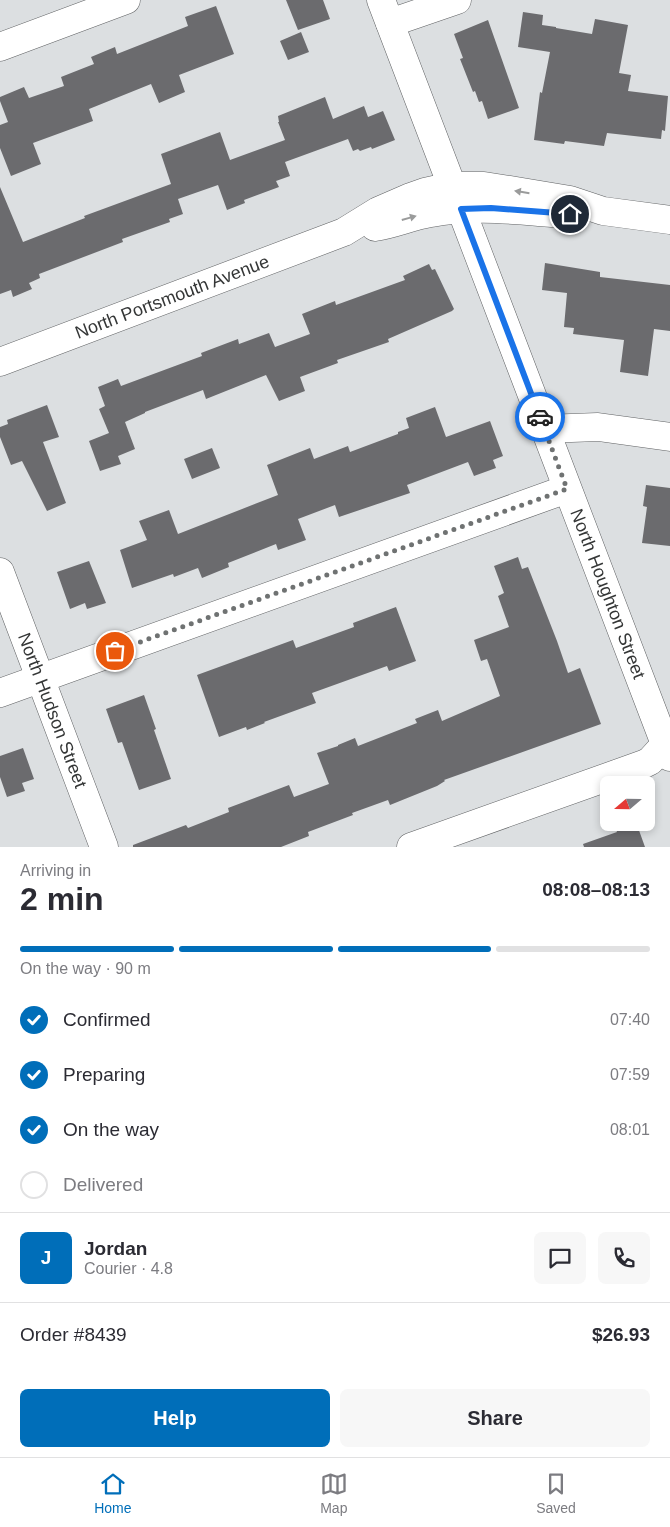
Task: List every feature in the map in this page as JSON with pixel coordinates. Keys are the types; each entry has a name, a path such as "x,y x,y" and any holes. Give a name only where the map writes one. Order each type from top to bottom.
{"street":[{"path":"0,48 126,0"},
{"path":"386,12 457,0"},
{"name":"North Houghton Street","path":"386,12 567,489 669,747"},
{"name":"North Portsmouth Avenue","path":"0,362 344,232 378,211 425,192 456,198 484,186 570,200 604,211 670,220"},
{"path":"544,429 598,427 670,437"},
{"path":"0,693 567,489"},
{"name":"North Hudson Street","path":"0,572 104,847"},
{"path":"411,847 644,764 669,747"}],"building":[{"path":"286,0 323,0 330,19 298,30"},
{"path":"216,6 234,54 179,75 185,92 159,103 151,84 89,109 93,121 33,143 41,164 11,176 0,148 0,125 8,122 0,97 24,87 29,98 64,86 61,77 94,64 91,57 115,47 117,54 188,26 185,17"},
{"path":"523,12 543,15 542,25 592,34 595,19 628,25 619,73 631,75 628,91 668,96 665,131 662,130 661,139 607,133 604,146 565,141 564,144 534,140 540,92 542,93 550,52 518,47"},
{"path":"488,20 519,108 488,119 482,101 479,102 475,91 473,92 460,59 463,58 454,34"},
{"path":"301,32 309,52 288,60 280,41"},
{"path":"325,97 333,119 364,106 368,117 383,111 395,140 372,149 371,147 360,151 358,149 353,151 348,139 285,162 290,176 276,181 279,187 244,200 245,203 227,210 218,185 178,199 183,214 169,219 170,222 122,239 123,242 39,274 40,278 29,283 32,289 13,297 11,290 0,294 0,187 23,242 85,218 84,216 171,184 161,154 220,132 230,160 285,140 278,122 278,116"},
{"path":"545,263 600,272 600,277 670,285 670,331 654,329 648,376 620,372 624,340 573,334 574,328 564,327 567,293 542,290"},
{"path":"429,264 432,270 435,269 454,309 452,311 388,339 389,342 337,360 338,363 300,377 305,391 279,401 266,375 206,399 203,390 145,412 125,422 135,449 118,456 121,464 100,471 89,441 109,433 99,409 105,406 98,387 118,379 121,386 202,356 201,353 238,339 239,344 269,333 275,347 310,334 302,314 335,301 336,305 405,280 403,276"},
{"path":"47,405 59,437 43,442 66,503 47,511 22,461 11,465 0,437 0,427 8,424 7,420"},
{"path":"435,407 446,437 490,421 503,456 493,460 496,468 474,476 468,462 407,485 410,493 339,517 335,505 298,519 306,540 278,550 276,544 228,563 229,567 202,578 198,568 174,577 173,574 132,588 120,550 147,540 139,521 169,510 178,534 278,495 267,465 310,448 314,459 348,446 350,452 398,434 398,432 409,428 406,418"},
{"path":"212,448 220,468 192,479 184,459"},
{"path":"646,485 670,488 670,546 642,543 647,507 643,506"},
{"path":"518,557 522,569 528,567 568,673 580,668 601,724 444,780 437,786 390,805 388,800 352,813 353,815 308,832 309,836 281,847 133,847 133,845 186,825 188,828 229,812 228,808 289,785 294,797 329,784 317,753 355,738 358,746 417,723 415,719 438,710 442,721 500,696 487,659 481,661 474,640 509,627 498,596 504,593 494,566"},
{"path":"89,561 106,603 87,609 85,603 70,609 57,572"},
{"path":"396,607 416,661 389,671 387,666 312,693 316,703 247,730 246,727 219,737 197,675 293,640 296,648 354,627 353,623"},
{"path":"144,695 171,779 139,790 122,742 118,743 106,709"},
{"path":"23,748 34,779 22,783 25,791 7,797 0,777 0,756"},
{"path":"639,831 645,847 584,847 583,844 617,832"}],"way so far":[{"path":"115,651 567,489 540,417"}],"route":[{"path":"540,417 461,209 491,208 570,214"}]}
